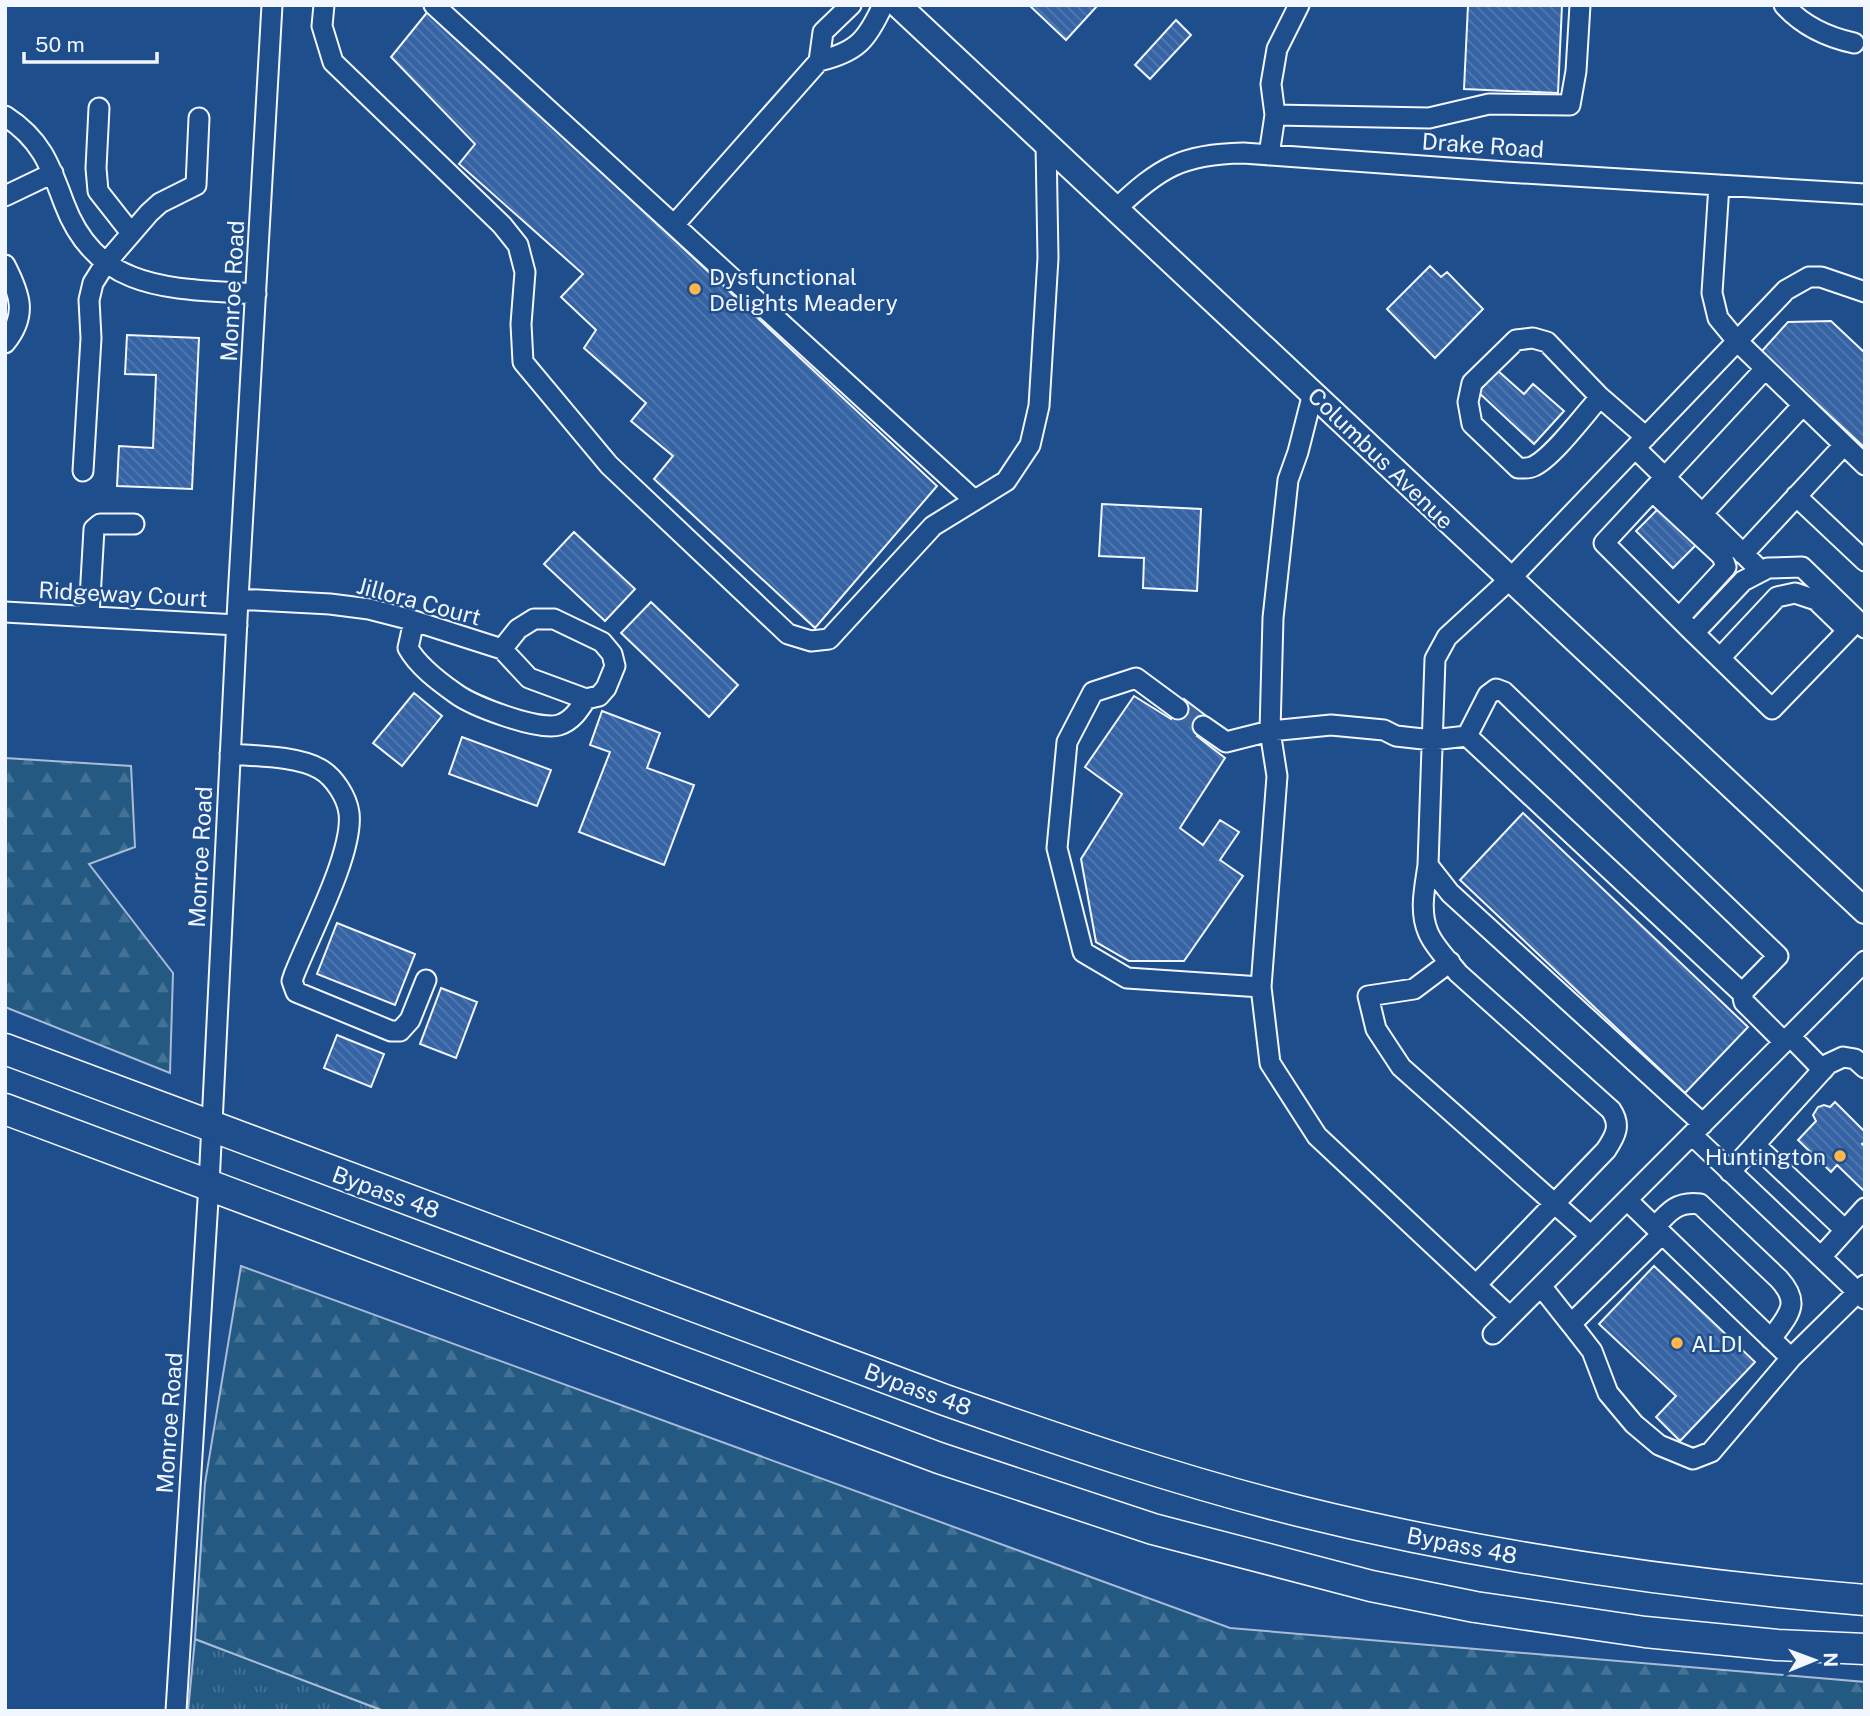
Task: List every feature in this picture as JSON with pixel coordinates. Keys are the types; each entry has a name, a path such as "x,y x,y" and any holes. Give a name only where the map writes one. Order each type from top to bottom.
{"highway":[{"name":"Bypass 48","path":"5,1049 933,1396 1071,1444 1185,1479 1300,1511 1534,1559 1718,1584 1865,1600"},
{"path":"5,1109 939,1458 1166,1532 1371,1586 1475,1607 1645,1632 1777,1645 1865,1649"}],"main road":[{"name":"Columbus Avenue","path":"898,5 1865,911"}],"street":[{"name":"Monroe Road","path":"176,1711 209,1184 238,599 272,5"},
{"path":"324,5 322,26 333,62 502,225 518,245 525,272 521,324 523,362 609,466 788,634 811,641 829,639 933,526 1006,481 1030,445 1039,406 1048,258 1046,144"},
{"path":"434,5 974,500"},
{"path":"674,225 819,61 823,32 851,5"},
{"path":"819,61 843,55 871,32 883,5"},
{"path":"1269,155 1275,115 1271,84 1277,48 1299,5"},
{"path":"1275,115 1429,117 1489,104 1570,105 1576,71 1580,5"},
{"path":"1784,5 1792,15 1814,30 1854,43"},
{"path":"99,108 96,178 98,191 131,233"},
{"path":"5,116 34,140 53,173 75,226 90,249 105,264 161,286 256,294"},
{"path":"83,471 91,338 90,292 105,264 160,203 196,185 199,118"},
{"name":"Drake Road","path":"1116,209 1143,184 1179,162 1216,153 1865,194"},
{"path":"5,196 53,173"},
{"path":"1719,185 1712,293 1718,318 1737,341 1865,465"},
{"path":"5,265 19,292 19,315 5,343"},
{"path":"1476,1285 1606,1150 1616,1135 1617,1120 1611,1110 1458,973 1428,933 1422,907 1427,865 1435,659 1447,638 1509,580 1786,290 1809,278 1821,277 1865,292"},
{"path":"1600,397 1546,458 1535,466 1526,468 1518,468 1472,424 1468,402 1472,383 1516,340 1532,338 1547,342 1600,397 1640,443 1658,484 1722,556 1726,567 1679,618"},
{"path":"1765,369 1604,543 1772,709 1856,626"},
{"path":"1313,393 1288,480 1273,618 1270,731 1277,776 1261,987 1270,1063 1317,1136 1510,1317"},
{"path":"1702,514 1803,405"},
{"path":"1743,554 1844,444"},
{"path":"1658,484 1702,514 1761,571"},
{"path":"1796,496 1865,561"},
{"path":"89,616 94,529 100,524 134,524"},
{"path":"1694,633 1743,581 1769,568 1802,567 1856,626"},
{"path":"1720,658 1777,597 1796,593 1816,600 1856,626"},
{"name":"Jillora Court","path":"238,599 369,609 502,649"},
{"name":"Ridgeway Court","path":"5,612 237,625"},
{"path":"534,619 554,619 602,642 611,654 615,666 606,688 599,696 586,699 529,678 502,649 518,629 534,619"},
{"path":"414,621 408,648 414,658 457,695 479,705 518,720 558,725 577,714 586,699"},
{"path":"1178,709 1136,678 1093,692 1067,742 1057,848 1083,952 1127,978 1261,987"},
{"path":"1467,736 1488,695 1496,689 1504,692 1778,956 1742,993"},
{"path":"1203,726 1226,742 1270,731 1331,725 1384,730 1396,736 1432,740 1467,736 1742,993 1744,1002 1823,1070"},
{"path":"230,754 278,758 320,769 331,778 349,811 349,828 337,875 292,981 296,992 383,1028 400,1031 410,1020 426,980"},
{"path":"1427,865 1450,893 1698,1129 1730,1172 1862,1292 1791,1358 1711,1452 1693,1459 1659,1446 1634,1424 1608,1393 1592,1351 1541,1286"},
{"path":"1493,1334 1865,961"},
{"path":"1450,962 1414,989 1368,996 1376,1029 1401,1067 1591,1236"},
{"path":"1730,1172 1828,1064 1843,1057 1855,1059 1865,1068"},
{"path":"1755,1145 1845,1230"},
{"path":"1627,1200 1791,1358"},
{"path":"1571,1324 1658,1231 1670,1210 1689,1203 1700,1204 1787,1288 1791,1297 1791,1310 1771,1339"},
{"path":"1821,1257 1865,1208"}],"green space":[{"path":"5,758 131,766 135,847 89,864 173,973 170,1073 5,1007"},
{"path":"241,1266 1230,1628 1865,1682 1865,1711 384,1711 195,1639 205,1483"},
{"path":"195,1639 384,1711 188,1711"}],"building":[{"path":"1029,5 1098,5 1066,40"},
{"path":"1468,5 1562,5 1558,93 1464,89"},
{"path":"429,10 937,486 815,628 654,479 673,456 631,421 646,403 584,348 596,330 561,297 583,274 459,164 475,144 391,57"},
{"path":"1176,20 1191,35 1150,79 1135,65"},
{"path":"1430,266 1441,277 1447,272 1483,309 1435,358 1387,309"},
{"path":"1831,321 1865,353 1865,448 1761,352 1788,322"},
{"path":"127,335 199,338 192,489 117,486 119,446 153,448 156,375 125,374"},
{"path":"1497,370 1524,394 1533,384 1564,411 1534,444 1478,392"},
{"path":"1102,504 1201,509 1197,591 1143,588 1144,558 1099,556"},
{"path":"1659,508 1696,545 1673,568 1636,531"},
{"path":"574,532 635,589 605,621 544,564"},
{"path":"651,602 738,685 709,717 621,633"},
{"path":"414,693 442,716 402,766 373,743"},
{"path":"1134,696 1171,719 1184,699 1209,718 1197,736 1225,758 1180,828 1203,845 1220,820 1239,832 1220,860 1243,876 1184,961 1129,961 1096,942 1081,859 1122,794 1085,767"},
{"path":"602,711 660,733 647,768 694,785 664,865 579,832 610,752 590,745"},
{"path":"462,737 551,770 537,806 449,774"},
{"path":"1523,813 1748,1027 1685,1093 1460,880"},
{"path":"337,923 415,954 395,1005 317,974"},
{"path":"441,988 477,1002 456,1058 420,1044"},
{"path":"337,1035 384,1054 371,1087 324,1068"},
{"name":"Huntington","path":"1835,1102 1865,1132 1865,1142 1862,1144 1865,1147 1865,1192 1837,1165 1831,1172 1798,1140 1816,1121 1813,1115 1818,1107 1830,1107"},
{"name":"ALDI","path":"1654,1266 1755,1362 1680,1441 1656,1417 1676,1396 1599,1324"}],"tunnel":[{"path":"1178,709 1203,726"}],"place":[{"name":"Dysfunctional Delights Meadery","path":"695,289"},
{"name":"Huntington","path":"1840,1156"},
{"name":"ALDI","path":"1677,1343"}]}
